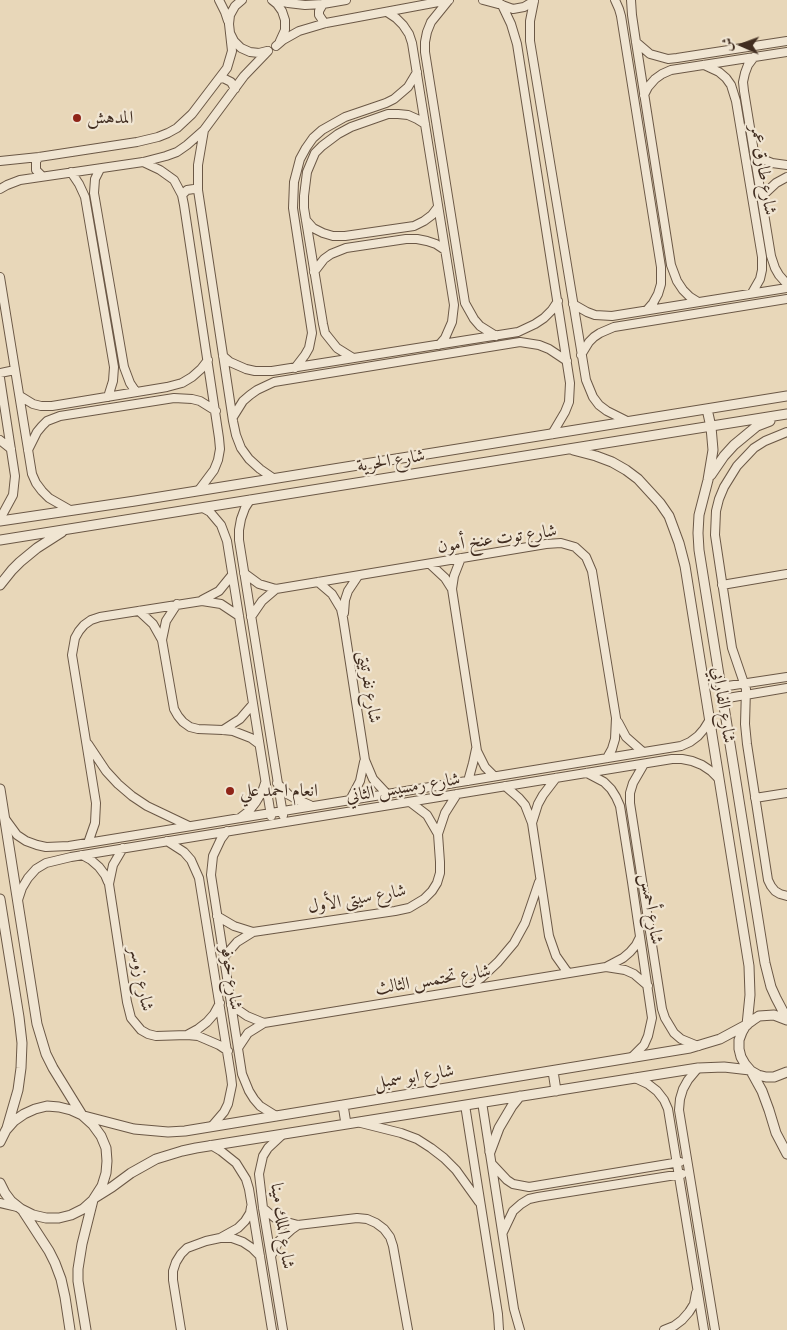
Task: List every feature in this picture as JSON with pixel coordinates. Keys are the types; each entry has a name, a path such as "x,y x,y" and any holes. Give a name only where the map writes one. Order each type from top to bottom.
{"street":[{"path":"219,0 229,24"},
{"path":"0,161 39,158 137,142 168,133 185,122 227,68 232,51 229,24 230,14 242,0"},
{"path":"273,0 297,5 323,4 346,0"},
{"path":"273,0 282,11 285,20 285,30 276,46"},
{"path":"0,189 20,180 155,160 177,152 204,130 234,89 268,51 299,31 326,23 450,0"},
{"path":"450,0 431,22 427,32 425,52 465,304 480,326 496,336"},
{"path":"483,0 499,3 513,9 529,4 534,0"},
{"path":"534,0 530,21 532,48 586,380 593,397 599,404 607,411 627,421"},
{"path":"615,0 619,9 661,267 661,284 658,294 647,310"},
{"path":"631,0 671,265 677,281 683,290 698,302"},
{"path":"499,3 512,24 518,51 570,383 569,402 552,434"},
{"path":"323,4 319,15 326,23"},
{"path":"620,16 625,10 629,11 632,15"},
{"path":"387,12 403,25 412,43 454,305 452,322 445,338 439,345"},
{"path":"230,33 234,41 241,48 250,52 268,51"},
{"path":"636,42 650,54 668,59 787,41"},
{"path":"518,51 524,45 532,48"},
{"path":"414,54 419,50 425,52"},
{"path":"644,95 654,79 670,70 787,52"},
{"name":"شارع طارق عمر","path":"754,57 748,64 745,73 744,91 771,256 779,276 787,284"},
{"path":"677,58 675,63 679,68"},
{"name":"شارع طارق عمر","path":"704,65 719,72 726,78 734,93 762,257 760,279 752,293"},
{"path":"295,368 309,348 312,325 293,208 294,189 300,159 313,138 322,130 345,117 386,103 401,93 413,80 417,72"},
{"path":"219,79 223,78 231,82 234,89"},
{"path":"734,93 739,89 744,91"},
{"path":"386,103 388,114"},
{"path":"353,358 337,348 322,324 306,220 304,196 307,172 315,154 322,146 351,127 388,114 408,115 425,124"},
{"path":"204,130 198,165 198,190 236,435 241,448 249,459 274,478"},
{"path":"754,153 772,163 787,165"},
{"path":"39,158 36,161 36,170 42,176"},
{"path":"536,161 550,158"},
{"path":"143,162 168,174 174,180 182,195 218,424 220,449 214,470 199,490"},
{"path":"645,169 656,167"},
{"path":"100,169 95,179 94,192 124,367 130,383 136,392"},
{"path":"297,170 307,172"},
{"path":"71,172 85,197 114,367 113,381 108,397"},
{"path":"761,197 776,183 787,177"},
{"path":"436,190 446,188"},
{"path":"182,195 191,189 198,190"},
{"path":"306,220 313,228 323,233 333,236 344,236 414,226 424,221 438,207"},
{"path":"404,228 407,231 406,239"},
{"path":"344,236 343,244 346,248"},
{"path":"314,272 324,259 346,248 417,239 436,244 445,250"},
{"path":"762,257 767,260 771,256"},
{"path":"661,267 666,271 670,270 671,265"},
{"path":"0,277 31,468 36,483 42,492 70,510"},
{"path":"573,304 595,315 612,316 787,288"},
{"path":"581,355 594,337 614,327 787,300"},
{"path":"223,356 230,362 246,369 272,371 496,336 526,329 540,321 552,310 558,301"},
{"path":"454,305 460,307 465,304"},
{"path":"612,316 610,322 614,327"},
{"path":"312,325 319,326 322,324"},
{"path":"518,332 522,337 520,342"},
{"path":"218,424 226,427 243,401 258,390 274,382 520,342 544,347 567,361"},
{"path":"394,352 396,362"},
{"path":"20,396 33,404 52,406 172,386 192,377 208,360"},
{"path":"0,373 15,370"},
{"path":"272,371 270,377 274,382"},
{"path":"0,378 1,395 15,469 13,495 0,520"},
{"path":"570,383 573,387 579,388 584,385 586,380"},
{"path":"172,386 175,392 174,398"},
{"name":"شارع الحرية","path":"0,520 135,501 787,396"},
{"path":"28,450 37,432 54,418 174,398 192,399 216,411"},
{"path":"52,406 50,411 54,418"},
{"name":"شارع الفارابي","path":"707,409 713,450 699,515 698,550 768,975 776,998 787,1019"},
{"name":"شارع الحرية","path":"0,540 784,415"},
{"name":"شارع الفارابي","path":"708,480 724,456 745,435 756,426 784,415"},
{"path":"787,432 765,442 750,452 737,466 724,487 716,511 715,529 715,541 732,648 746,695 745,724 768,880 775,891 787,896"},
{"path":"0,440 11,449"},
{"path":"517,440 520,457"},
{"name":"شارع الفارابي","path":"568,449 596,456 626,470 650,490 669,516 675,530 683,556 749,966 750,996 747,1025 739,1040 739,1049 744,1064 751,1071 762,1090 776,1133 787,1154"},
{"path":"15,469 23,475 27,474 31,468"},
{"path":"294,475 297,493"},
{"path":"250,500 245,508 239,530 241,555 284,822"},
{"path":"135,501 138,518"},
{"path":"203,508 210,512 224,533 272,824"},
{"path":"0,586 20,562 37,548 65,530"},
{"name":"شارع توت عنخ أمون","path":"276,589 553,543 568,544 586,557 592,571 616,718 615,739 607,758"},
{"path":"229,556 235,553 241,555"},
{"path":"461,558 454,576 452,589 476,744 482,762 494,776"},
{"path":"430,564 441,572 452,589"},
{"path":"244,573 259,584 276,589"},
{"path":"686,576 702,573"},
{"path":"722,585 787,574"},
{"path":"88,843 95,823 96,813 72,654 75,638 84,625 100,617 202,600 219,591 232,575"},
{"name":"شارع نفرتيتى","path":"343,618 348,591 358,576"},
{"name":"شارع نفرتيتى","path":"318,582 337,601 343,618 365,760 373,779 387,794"},
{"path":"251,617 262,601 276,589"},
{"path":"202,600 221,604 239,616"},
{"path":"177,604 166,621 162,640 174,709 178,716 183,722 198,729 223,730 242,734 259,744"},
{"path":"138,611 153,624 162,640"},
{"path":"248,673 260,671"},
{"path":"720,687 787,677"},
{"path":"722,699 787,688"},
{"path":"223,730 240,719 253,704"},
{"name":"شارع توت عنخ أمون","path":"616,718 626,737 643,752"},
{"name":"شارع رمسيس الثاني","path":"5,818 17,836 26,841 46,847 69,846 681,746 698,736 709,721"},
{"path":"86,741 106,771 132,796 147,806 189,826"},
{"path":"468,781 476,744"},
{"path":"670,748 673,753 672,759"},
{"name":"شارع رمسيس الثاني","path":"18,900 25,883 36,869 46,863 82,855 672,759 692,761 702,765 718,778"},
{"name":"شارع نفرتيتى","path":"350,800 360,781 365,760"},
{"name":"شارع أحمس","path":"644,764 633,783 630,803 665,1018 674,1033 681,1039 698,1046"},
{"name":"شارع أحمس","path":"586,773 604,782 611,789 620,806 632,880 648,986 651,1027 644,1045 631,1058"},
{"path":"532,823 538,804 556,778"},
{"path":"240,818 256,802 262,792 265,781"},
{"path":"277,782 296,799 312,806"},
{"path":"505,786 525,805 532,823 548,930 556,956 568,973"},
{"path":"0,788 34,1008 41,1039 53,1068 83,1116 101,1136 108,1160 102,1186 94,1198 82,1244 78,1269 78,1281 86,1330"},
{"path":"755,798 787,792"},
{"name":"شارع سيتى الأول","path":"438,834 445,813 457,794"},
{"name":"شارع سيتى الأول","path":"224,957 236,942 253,932 409,908 424,899 432,892 440,873 438,834 426,815 410,802"},
{"name":"شارع خوفو","path":"227,832 221,839 213,856 211,875 242,1074 254,1099 260,1106 276,1116"},
{"path":"728,835 744,832"},
{"name":"شارع خوفو","path":"167,841 176,846 191,860 198,873 232,1076 231,1095 228,1104 212,1126"},
{"path":"69,846 67,853 71,857"},
{"name":"شارع زوسر","path":"123,848 113,865 109,884 131,1018 141,1030 148,1034 156,1036 187,1034 207,1022 220,1004"},
{"name":"شارع زوسر","path":"82,855 98,867 105,875 109,884"},
{"path":"463,990 481,978 514,943 534,901 540,878"},
{"path":"632,880 642,878"},
{"path":"201,888 205,885 212,886"},
{"path":"0,899 22,1043 18,1090 0,1142"},
{"name":"شارع سيتى الأول","path":"217,916 234,926 253,932"},
{"name":"شارع تحتمس الثالث","path":"606,967 630,952 640,937"},
{"name":"شارع تحتمس الثالث","path":"238,1048 248,1033 264,1023 606,967 625,970 634,974 648,986"},
{"path":"231,1005 247,1016 264,1023"},
{"name":"شارع ابو سمبل","path":"3,1133 14,1121 24,1114 41,1108 59,1107 83,1116 134,1130 185,1131 698,1046 720,1039 753,1020 766,1015 781,1016 787,1019"},
{"name":"شارع زوسر","path":"187,1034 209,1040 228,1051"},
{"name":"شارع ابو سمبل","path":"20,1208 33,1215 46,1218 72,1215 131,1173 156,1159 182,1150 698,1068 724,1067 751,1071 766,1077 774,1077 787,1072"},
{"path":"698,1068 683,1089 680,1099 680,1115 716,1330"},
{"path":"553,1071 556,1091"},
{"path":"232,1076 238,1079 242,1074"},
{"path":"635,1078 657,1091 664,1100 669,1116 704,1330"},
{"path":"490,1152 502,1122 520,1096"},
{"path":"482,1102 514,1309 520,1330"},
{"path":"465,1105 482,1206 499,1330"},
{"path":"343,1106 346,1124"},
{"path":"356,1122 401,1133 431,1148 456,1170 482,1206"},
{"name":"شارع الملك مينا","path":"283,1134 268,1148 263,1156 259,1174 283,1330"},
{"name":"شارع الملك مينا","path":"211,1145 229,1156 242,1171 246,1179 252,1203 272,1330"},
{"path":"492,1164 513,1184 529,1187 687,1160"},
{"path":"246,1179 252,1173 259,1174"},
{"path":"503,1232 514,1211 520,1204 529,1199 689,1173"},
{"path":"0,1183 5,1193 20,1208 55,1263 65,1297 70,1330"},
{"path":"0,1203 20,1208"},
{"path":"220,1238 238,1228 245,1221 250,1213 252,1203"},
{"path":"263,1208 276,1218 298,1225 357,1218 367,1219 384,1229 390,1237 393,1246 408,1330"},
{"path":"271,1256 279,1241 298,1225"},
{"path":"181,1330 173,1270 181,1254 187,1248 201,1242 220,1238 232,1238 252,1248 260,1256"},
{"path":"664,1330 674,1326 689,1312 694,1304 698,1289"}],"place":[{"name":"المدهش","path":"77,118"},
{"name":"انعام احمد علي","path":"230,791"}]}
